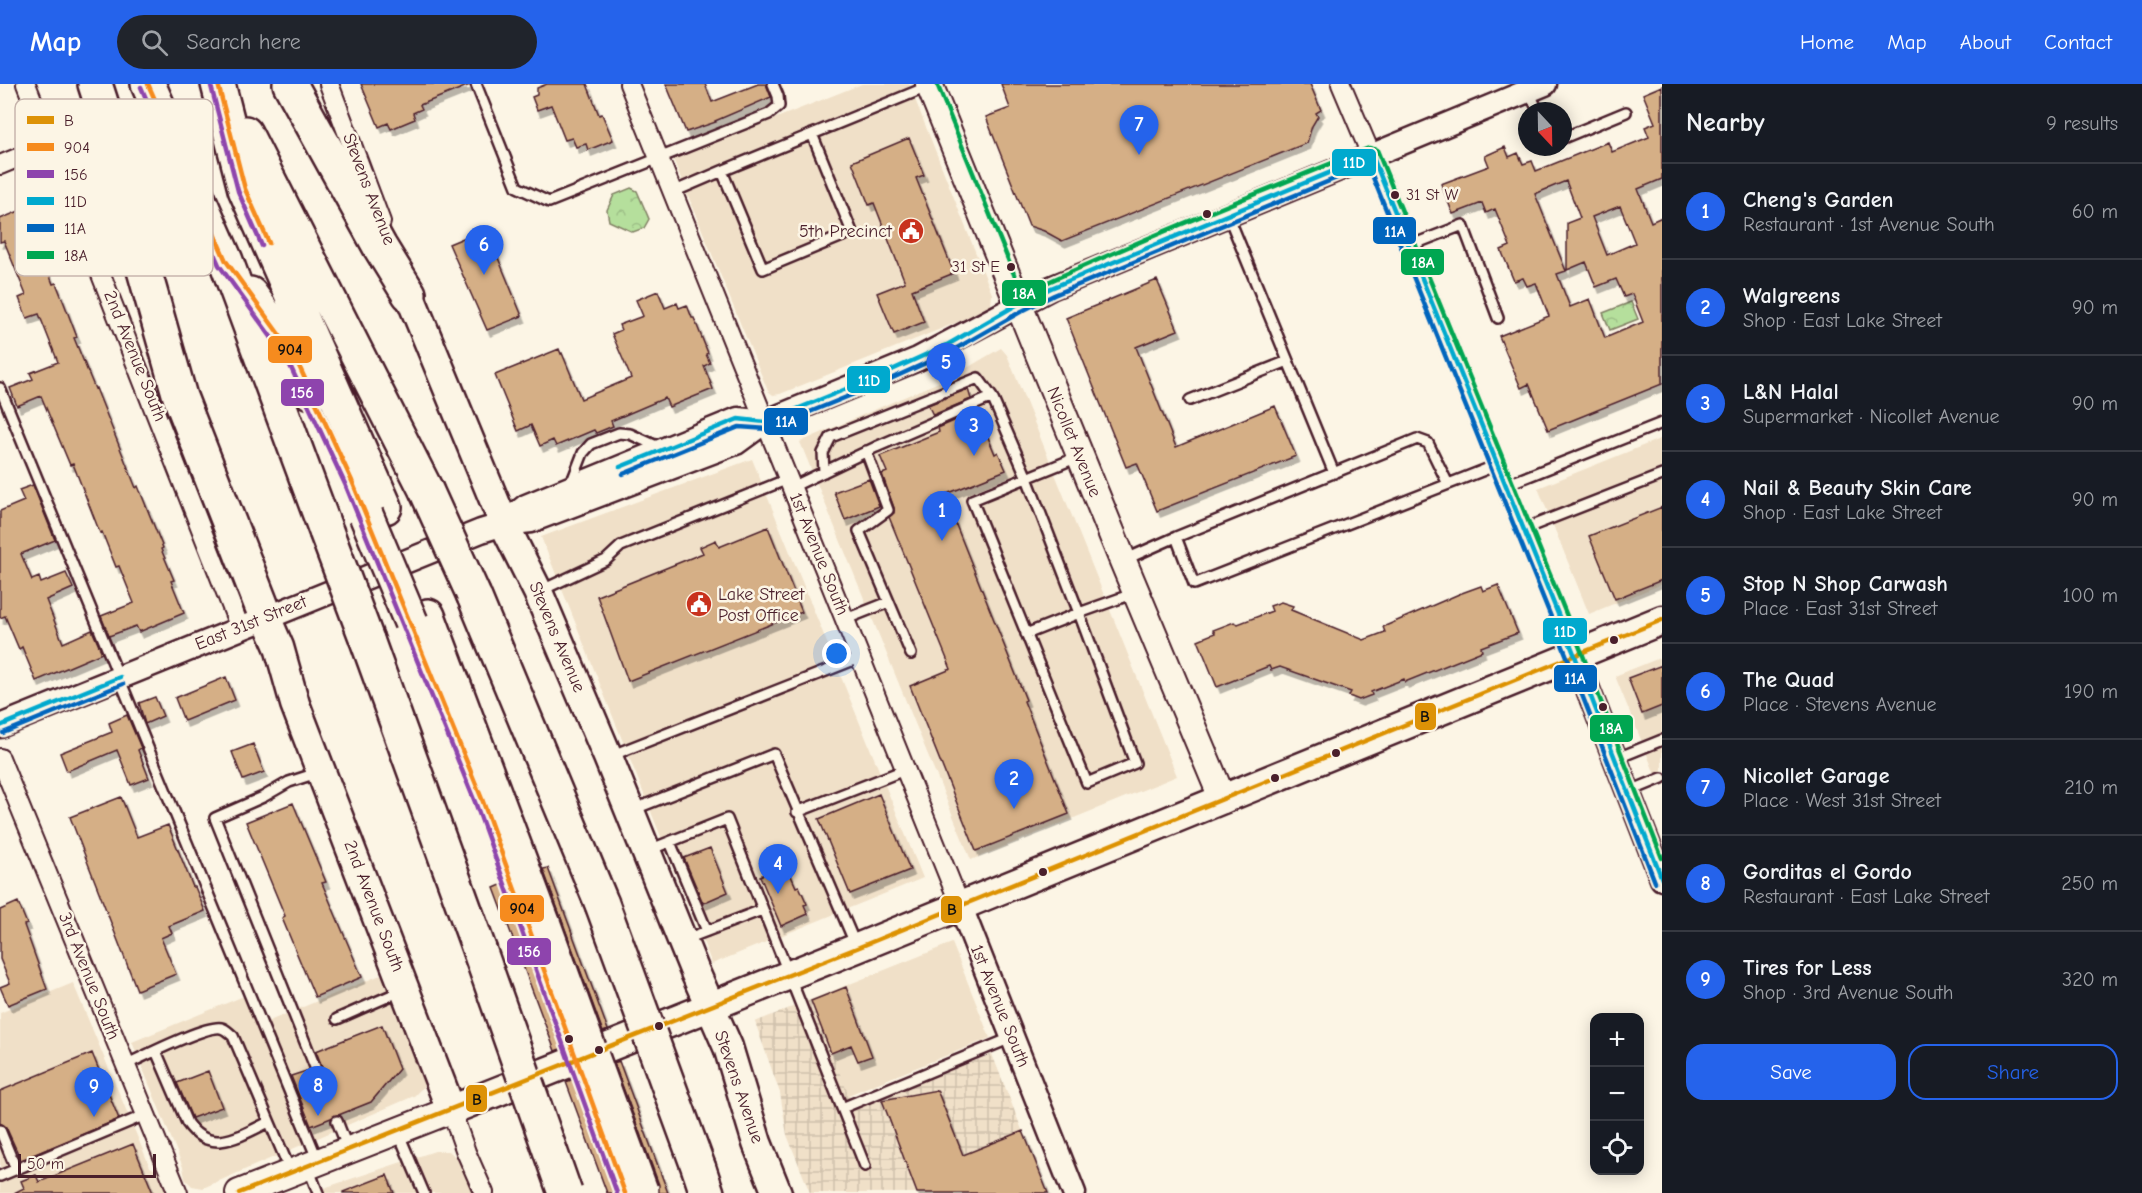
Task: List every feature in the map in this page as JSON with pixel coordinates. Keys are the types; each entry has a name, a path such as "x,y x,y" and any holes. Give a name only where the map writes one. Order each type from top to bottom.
{"highway":[{"path":"95,84 100,99"},
{"path":"148,84 155,99"},
{"path":"219,84 426,490 474,596 602,904 703,1181"},
{"path":"219,84 245,189 419,619 636,1192"},
{"path":"290,84 380,247 409,294"},
{"path":"213,232 367,640 565,1193"},
{"path":"226,261 294,355 376,511"},
{"path":"146,276 180,397 253,622"}],"main road":[{"name":"Nicollet Avenue","path":"929,85 1223,800"},
{"name":"Stevens Avenue","path":"409,294 504,524 538,592 629,812 658,846 694,936 710,1006 728,1047 757,1143 777,1193"},
{"path":"239,1193 857,948 1662,620"},
{"name":"2nd Avenue South","path":"253,622 279,647 296,704 452,1110"}],"street":[{"name":"2nd Avenue South","path":"26,84 32,99"},
{"name":"Stevens Avenue","path":"329,84 409,294"},
{"name":"1st Avenue South","path":"629,84 846,619 859,658 907,769 1074,1193"},
{"path":"1341,84 1524,529 1662,879"},
{"name":"East 31st Street","path":"0,726 481,531 504,524 531,521 736,443 765,422 918,359 1018,304 1062,283 1537,87"},
{"path":"0,165 15,159"},
{"name":"2nd Avenue South","path":"107,276 253,622"},
{"name":"East 31st Street","path":"504,524 526,506 738,419 765,422"},
{"name":"3rd Avenue South","path":"0,758 178,1193"},
{"name":"2nd Avenue South","path":"452,1110 466,1152 484,1193"}],"lane":[{"path":"476,84 517,187 549,202 769,114 778,106 778,96 773,84"},
{"path":"673,192 929,85"},
{"path":"1537,87 1538,102"},
{"path":"1572,134 1626,112"},
{"path":"722,171 763,269 852,232 812,134"},
{"path":"1227,214 1334,473"},
{"path":"1409,246 1463,225 1498,318"},
{"path":"1190,400 1288,361"},
{"path":"824,472 823,453 831,437 978,378 992,397 1027,478 1135,763 1087,783 972,500 1027,478 1080,456"},
{"path":"0,388 120,677 305,1166 318,1193"},
{"path":"538,592 606,560 621,546 824,472 866,451 992,397"},
{"path":"1506,485 1662,423"},
{"path":"570,488 583,453 591,444 619,433 630,434 663,449"},
{"path":"1123,561 1176,537 1417,439 1428,443 1448,484"},
{"path":"866,451 888,510 859,531 911,654"},
{"path":"1176,537 1194,584 1497,465"},
{"path":"1524,529 1662,475"},
{"path":"1026,634 1137,592"},
{"path":"846,619 889,602"},
{"path":"608,757 859,658"},
{"path":"1615,759 1662,740"},
{"path":"629,812 774,754 797,812 846,917 857,948"},
{"path":"797,812 907,769"},
{"path":"315,1067 215,818 263,797 289,782 322,771"},
{"path":"1628,792 1662,778"},
{"path":"658,846 727,819 864,1166"},
{"path":"694,936 762,910"},
{"path":"337,1019 406,989"},
{"path":"125,1065 202,1032 217,1028 227,1030 233,1036 269,1122 305,1166"},
{"path":"842,1108 1013,1037"},
{"path":"156,1051 187,1124 202,1139 216,1143 269,1122"},
{"path":"0,1176 145,1115"},
{"path":"337,1121 348,1149"},
{"path":"0,1130 16,1169"},
{"path":"398,1130 424,1193"}],"shaded area":[{"path":"862,84 909,84 992,294 991,305 985,311 773,395 768,391 673,159"},
{"path":"1001,348 1007,355 1177,776 971,860 800,442 955,375"},
{"path":"1662,438 1662,584 1589,614 1538,488"},
{"path":"752,459 923,878 712,964 541,537"},
{"path":"1662,657 1662,771 1655,774 1615,676"},
{"path":"952,943 990,1038 848,1095 810,1000"},
{"path":"383,974 426,1076 423,1087 414,1096 203,1188 192,1186 185,1179 183,1167 132,1042 244,996 257,1026"},
{"path":"73,983 150,1167 159,1172 168,1193 0,1193 0,1013"},
{"path":"810,1000 854,1108 992,1054 1047,1193 810,1193 787,1135 780,1093 755,1022"},
{"path":"435,1151 449,1151 464,1165 475,1193 309,1193"}],"green space":[{"path":"631,188 637,191 649,219 644,228 633,232 609,221 607,210 614,195"},
{"path":"1631,302 1638,319 1610,330 1603,313"}],"building":[{"path":"361,84 470,85 420,105 422,109 413,113 415,119 391,129 388,123 379,127"},
{"path":"547,84 587,84 599,115 602,114 613,140 588,150 586,144 576,147 572,138 565,140 551,105 537,110 532,97 537,95 537,88"},
{"path":"666,84 705,84 712,102 758,84 766,84 771,97 716,122 686,132"},
{"path":"1001,84 1310,84 1321,110 1316,113 1318,116 1307,143 1062,241 1029,226 991,130 986,117 1010,108"},
{"path":"1662,86 1662,179 1638,189 1651,222 1662,217 1662,384 1548,430 1529,384 1521,388 1499,336 1549,316 1536,283 1527,286 1523,278 1514,281 1501,250 1510,246 1495,209 1486,213 1482,203 1453,214 1441,184 1489,166 1485,156 1505,147 1509,157 1518,153 1523,164 1532,161 1536,171 1608,142 1612,152 1649,137 1645,127 1655,123 1643,94","holes":["1566,181 1580,218 1567,223 1567,270 1586,262 1596,287 1616,279 1624,297 1632,294 1643,322 1605,338 1590,299 1570,307 1557,274 1566,271 1535,194","1620,206 1635,243 1607,255 1592,217"]},
{"name":"5th Precinct","path":"909,138 924,175 916,178 954,273 912,290 924,322 894,334 877,293 905,282 874,203 869,205 852,162"},
{"path":"15,213 15,268 4,241 0,242 0,219"},
{"path":"480,231 483,239 489,236 522,316 487,330 449,244"},
{"path":"18,276 50,276 53,284 56,283 77,337 74,338 136,488 138,486 174,580 171,581 184,613 139,632 136,626 109,636 101,616 134,603 119,566 116,567 102,532 100,533 73,464 70,465 41,396 17,406 10,388 33,379 30,373 58,362 39,314 27,318 19,298 26,295"},
{"path":"1157,280 1178,330 1136,347 1176,447 1275,406 1296,456 1157,511 1137,463 1126,467 1066,318"},
{"path":"658,291 665,308 677,303 679,308 687,305 708,353 706,354 710,363 704,366 713,389 669,407 665,398 611,421 613,426 596,433 594,430 556,446 553,440 540,446 531,425 518,431 495,375 559,349 581,399 631,378 612,334 621,330 619,325 643,316 636,300"},
{"path":"968,389 971,399 933,415 928,405"},
{"path":"977,411 995,454 998,452 1006,470 944,495 1069,814 976,851 910,686 951,669 889,517 894,513 894,508 882,474 887,472 880,456 939,432 938,428"},
{"path":"869,479 879,506 845,520 834,492"},
{"path":"33,485 55,540 21,554 32,580 39,577 41,583 66,573 73,588 46,600 63,643 92,630 102,653 36,681 22,647 19,649 5,616 0,618 0,511 24,501 19,490"},
{"path":"1662,507 1662,580 1615,599 1589,536"},
{"name":"Lake Street Post Office","path":"768,527 802,612 628,681 597,596 703,553 700,547 716,540 719,547"},
{"path":"1498,585 1518,633 1481,647 1482,651 1405,682 1404,679 1371,692 1372,695 1359,700 1349,696 1351,692 1280,667 1271,670 1269,666 1217,687 1198,640 1215,633 1213,630 1234,622 1238,624 1272,611 1270,606 1281,602 1293,606 1291,610 1364,640 1385,632 1383,627 1459,594 1481,586 1483,591"},
{"path":"1662,665 1662,706 1642,714 1628,678"},
{"path":"226,677 235,700 184,721 175,698"},
{"path":"155,697 163,716 145,724 139,703"},
{"path":"127,715 141,748 138,750 149,778 131,785 117,750 67,771 60,753 112,732 109,723"},
{"path":"253,744 264,772 243,780 232,752"},
{"path":"879,794 910,870 850,894 819,819"},
{"path":"121,797 137,837 168,825 205,911 169,926 172,933 161,938 176,974 137,990 70,817"},
{"path":"293,803 326,882 322,883 362,977 315,997 282,918 285,916 246,822"},
{"path":"710,848 728,892 703,903 684,858"},
{"path":"782,866 783,871 788,869 796,887 799,886 807,904 804,905 808,914 781,926 760,876"},
{"path":"548,868 608,1030 603,1032 543,869"},
{"path":"508,882 568,1046 555,1051 494,888"},
{"path":"18,902 47,989 8,1005 0,987 10,983 0,959 0,910"},
{"path":"846,987 872,1056 858,1061 851,1045 831,1053 811,1001"},
{"path":"382,1025 399,1069 371,1102 311,1126 291,1076 309,1070 313,1074 318,1073 322,1067 316,1051"},
{"path":"92,1053 119,1119 21,1160 6,1127 0,1123 0,1091"},
{"path":"619,1061 668,1193 659,1193 659,1185 614,1063"},
{"path":"208,1071 222,1107 192,1118 177,1083"},
{"path":"579,1077 622,1193 607,1193 566,1082"},
{"path":"937,1090 963,1155 1023,1131 1048,1193 917,1193 882,1100"},
{"path":"133,1144 153,1193 14,1193 24,1188 21,1181 36,1175 39,1182"},
{"path":"387,1175 394,1193 343,1193 343,1192"}],"transit line":[{"name":"904","path":"148,84 155,99"},
{"name":"904","path":"218,84 245,189 269,243"},
{"name":"18A","path":"937,84 1022,294 1282,183 1369,148 1377,150 1582,653 1662,858"},
{"name":"156","path":"211,86 238,191 262,246"},
{"name":"156","path":"141,87 146,99"},
{"name":"11D","path":"620,467 738,419 765,422 883,374 947,345 1018,304 1051,288 1372,155 1575,656 1662,879"},
{"name":"11A","path":"623,474 739,427 768,429 886,381 950,352 1054,295 1368,165 1568,659 1655,882"},
{"name":"904","path":"213,232 226,261 294,355 352,481 482,799 625,1193"},
{"name":"156","path":"213,251 219,265 287,359 345,484 475,802 617,1193"},
{"name":"B","path":"239,1193 857,948 1662,620"},
{"name":"11D","path":"0,726 120,677"},
{"name":"11A","path":"3,733 123,684"}],"place":[{"name":"Nicollet Garage","path":"1139,155"},
{"name":"31 St W","path":"1395,195"},
{"name":"5th Precinct","path":"911,231"},
{"name":"31 St E","path":"1011,267"},
{"name":"The Quad","path":"484,275"},
{"name":"Stop N Shop Carwash","path":"946,393"},
{"name":"L&N Halal","path":"974,456"},
{"name":"Cheng's Garden","path":"942,541"},
{"name":"Lake Street Post Office","path":"699,604"},
{"name":"Walgreens","path":"1014,809"},
{"name":"Nail & Beauty Skin Care","path":"778,894"},
{"name":"Gorditas el Gordo","path":"318,1116"},
{"name":"Tires for Less","path":"94,1117"}]}
